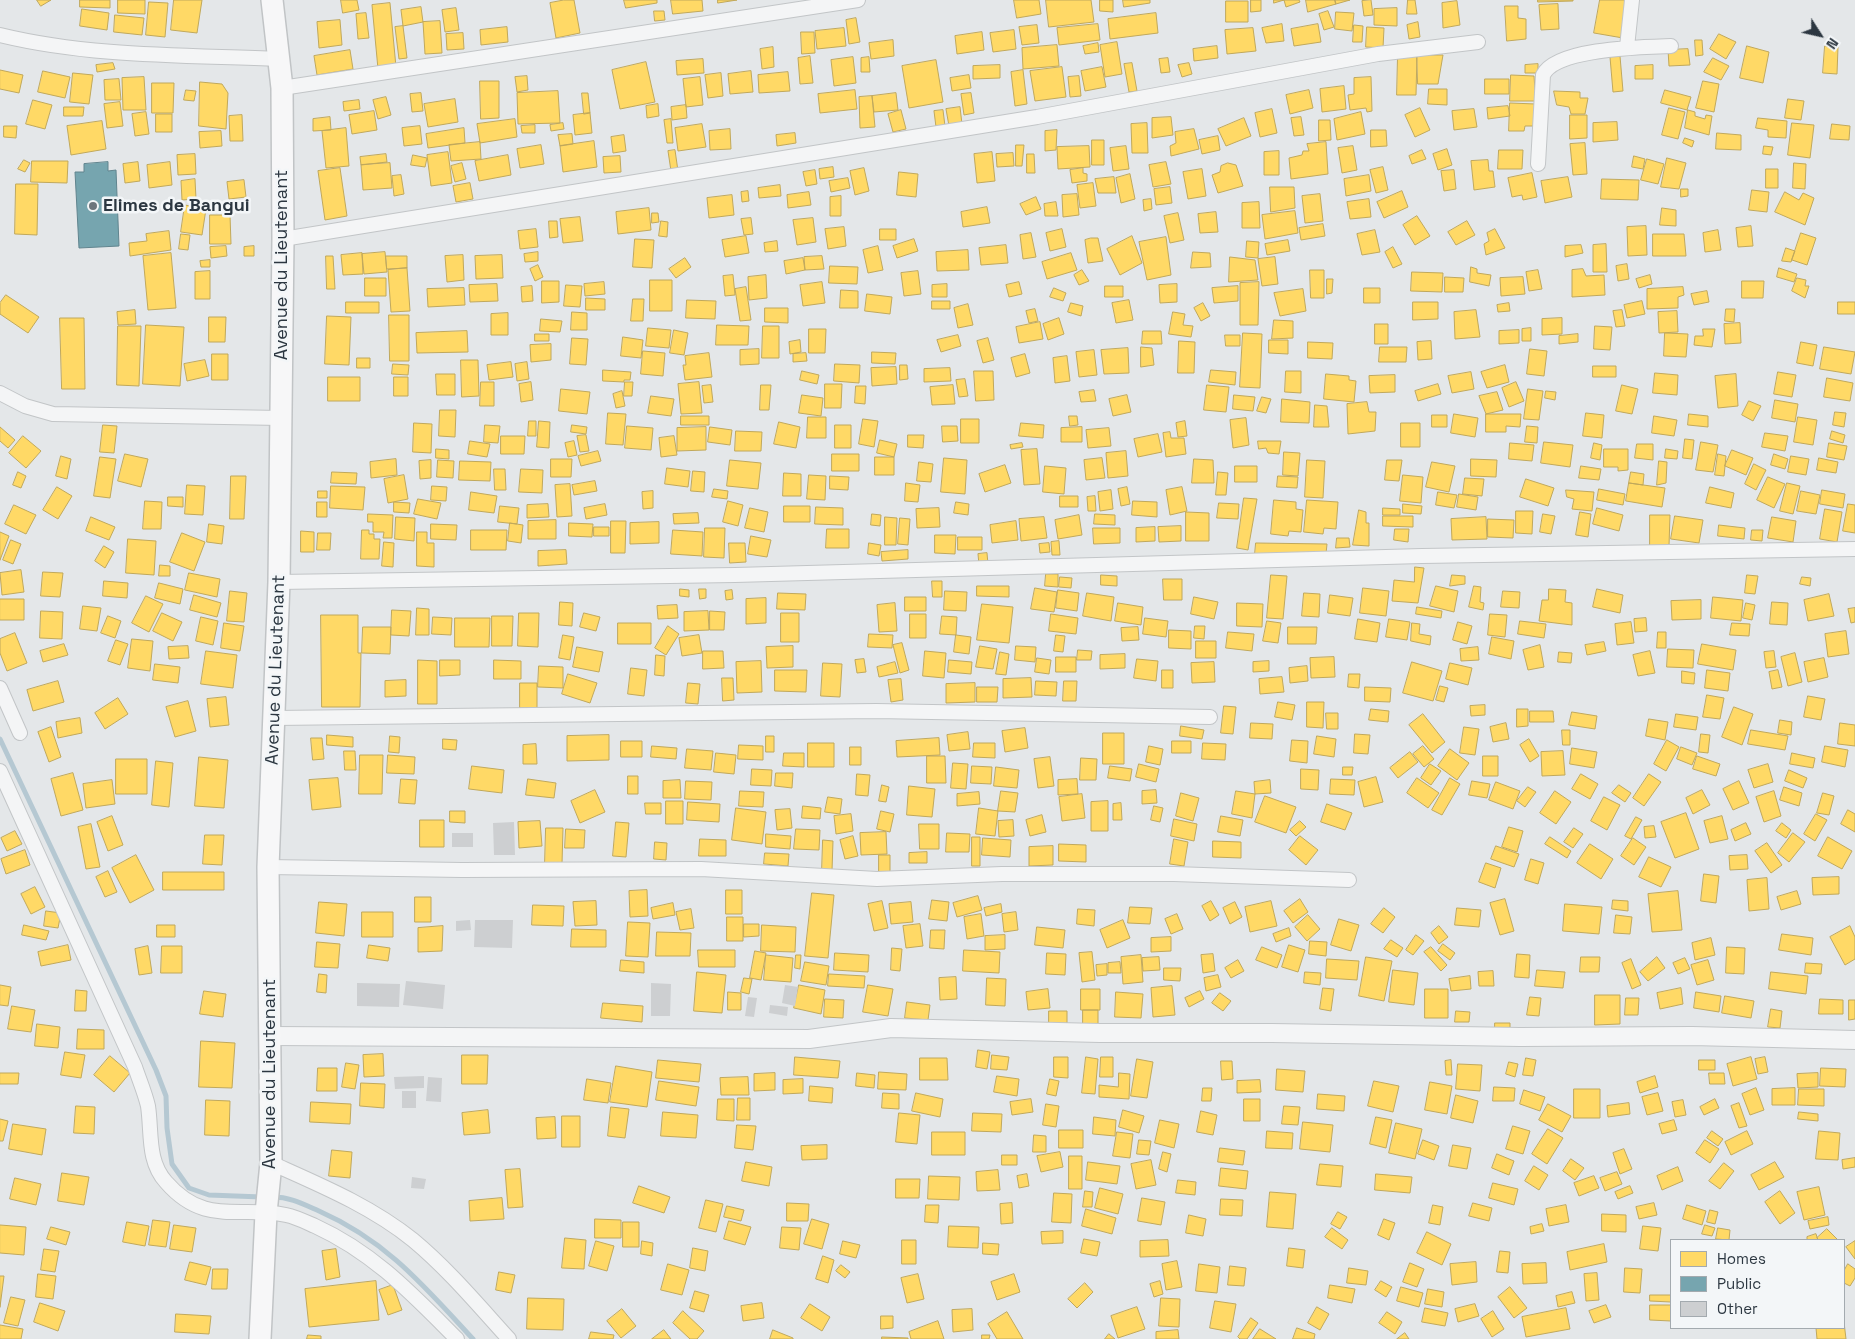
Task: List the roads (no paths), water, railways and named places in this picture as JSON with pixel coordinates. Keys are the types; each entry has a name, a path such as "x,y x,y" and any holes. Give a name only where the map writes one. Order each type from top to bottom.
{"main road":[{"name":"Avenue du Lieutenant","path":"260,1339 270,1169 271,1036 268,867 280,582 283,239 282,88 272,0"}],"street":[{"path":"282,88 858,0"},
{"path":"1628,48 1632,0"},
{"path":"0,35 28,42 125,53 278,59"},
{"path":"283,239 1037,117 1378,54 1478,42"},
{"path":"1538,164 1543,75 1546,69 1562,59 1628,48 1671,46"},
{"path":"0,393 25,406 53,414 281,418"},
{"path":"280,582 735,575 1422,556 1855,549"},
{"path":"0,688 20,732"},
{"path":"275,718 876,711 1210,717"},
{"path":"0,771 135,1066 147,1104 154,1164 166,1182 197,1206 223,1213 287,1215 315,1226 365,1253 402,1284 457,1339"},
{"path":"268,867 462,870 702,868 878,879 1002,874 1174,874 1349,880"},
{"path":"271,1036 809,1039 891,1028 1520,1037 1692,1036 1855,1040"},
{"path":"270,1169 356,1202 412,1240 452,1278 509,1339"}],"waterway":[{"path":"0,739 156,1070 166,1096 167,1128 172,1164 189,1188 209,1195 262,1197"},
{"path":"273,1197 291,1200 307,1206 365,1236 421,1283 473,1339"}],"place":[{"name":"Elimes de Bangui","path":"93,206"}]}
